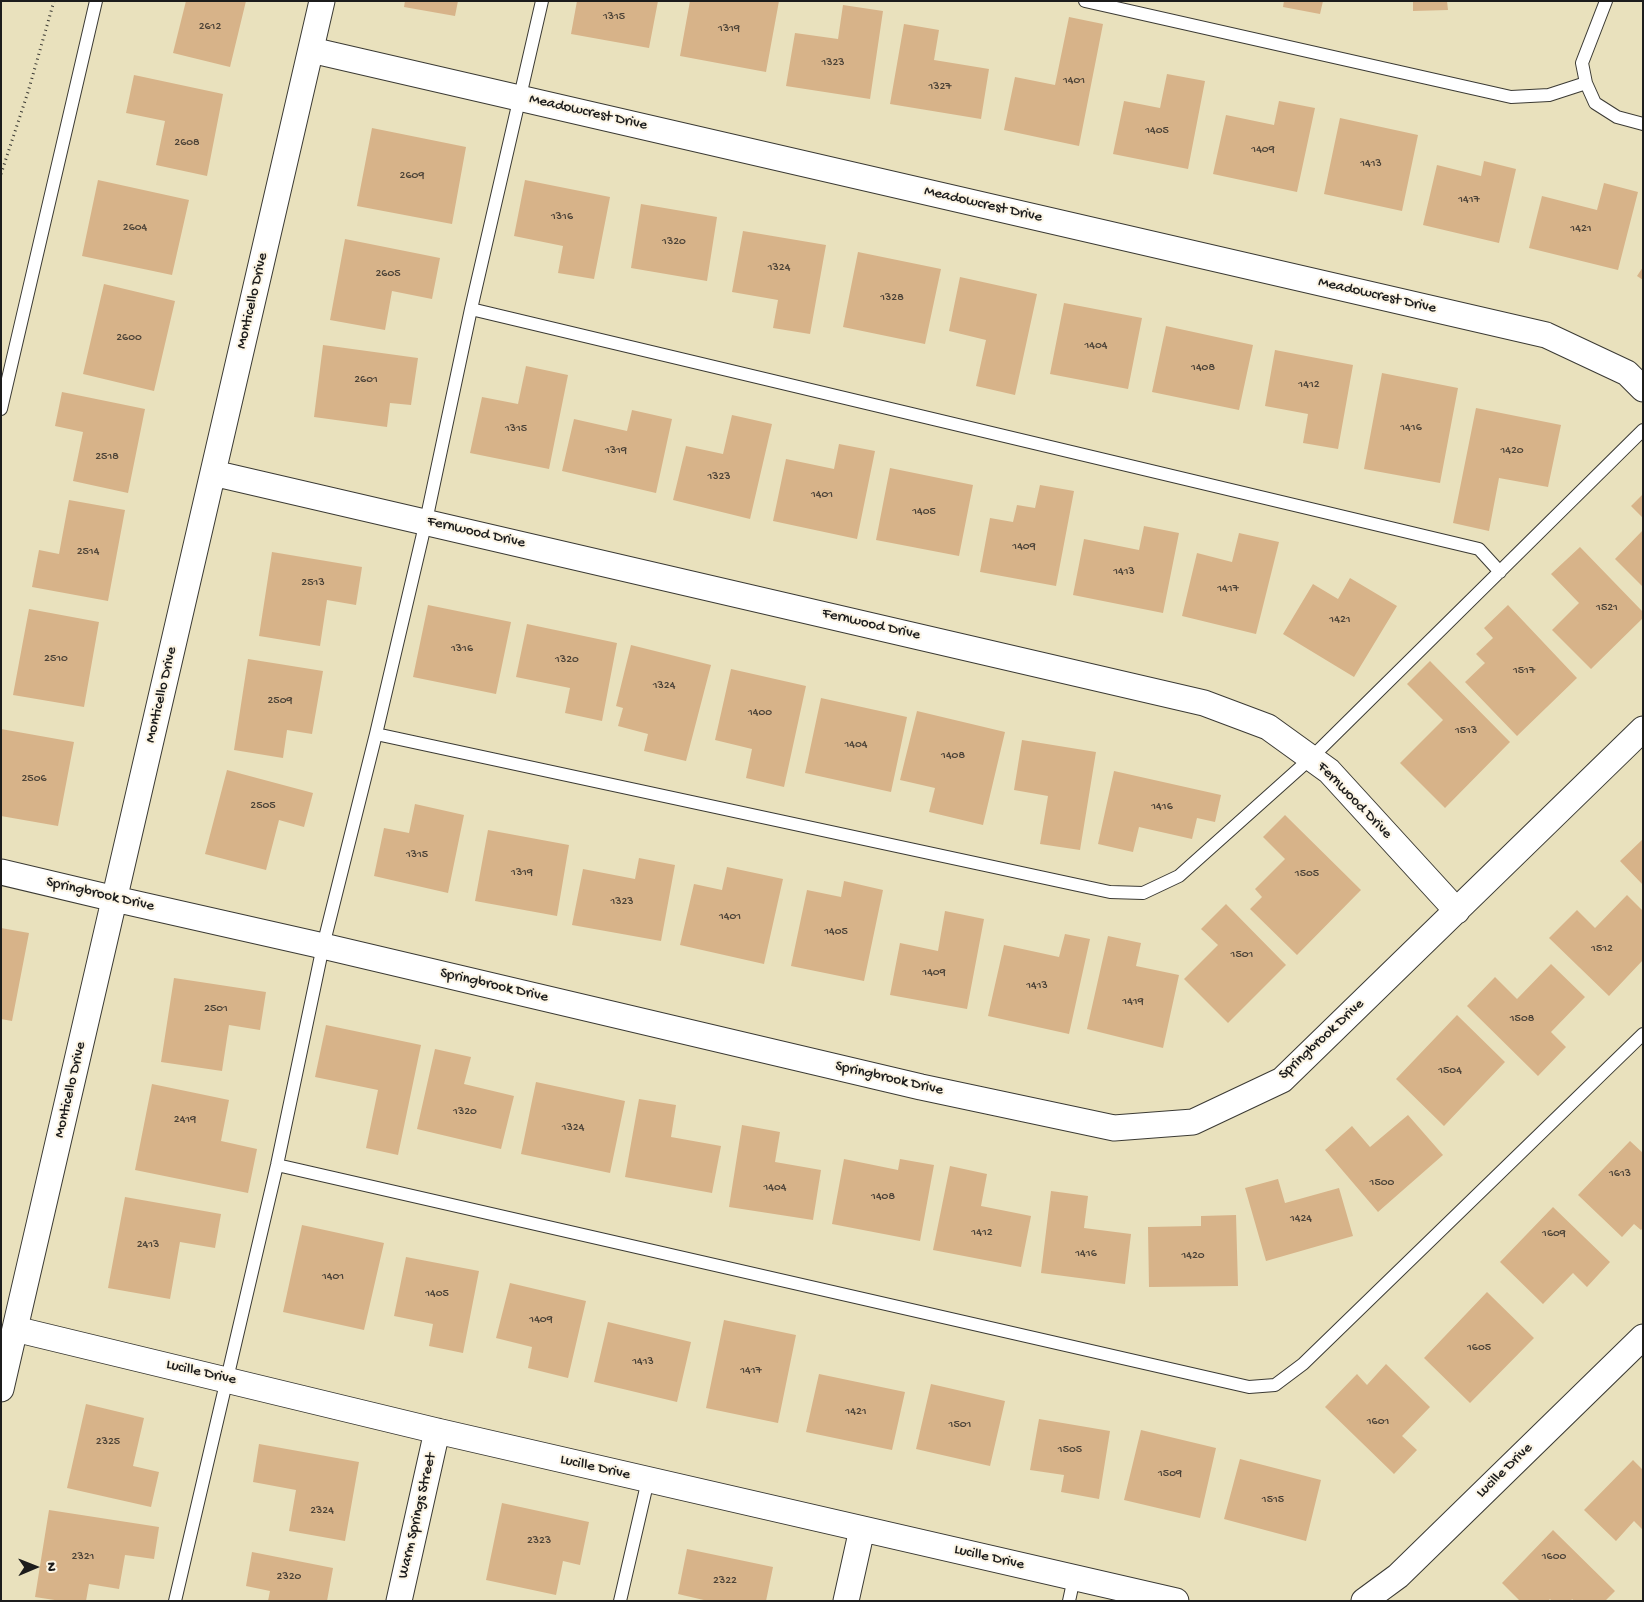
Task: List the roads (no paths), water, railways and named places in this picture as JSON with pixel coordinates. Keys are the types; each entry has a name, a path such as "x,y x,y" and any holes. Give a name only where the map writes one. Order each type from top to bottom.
{"street":[{"name":"Monticello Drive","path":"1,1389 322,1"},
{"name":"Meadowcrest Drive","path":"311,50 1546,335 1627,373 1643,389"},
{"name":"Fernwood Drive","path":"213,473 1204,703 1268,727 1329,771 1456,911"},
{"name":"Springbrook Drive","path":"1,872 323,946 921,1088 1114,1128 1193,1122 1282,1080 1643,729"},
{"name":"Lucille Drive","path":"15,1329 437,1431 862,1529 1072,1589 1176,1601"},
{"name":"Lucille Drive","path":"1364,1601 1398,1576 1643,1337"},
{"name":"Warm Springs Street","path":"399,1601 437,1431"},
{"path":"846,1601 862,1529"}],"lane":[{"path":"1,409 96,1"},
{"path":"174,1601 277,1165 323,946 376,734 426,521 471,309 542,1"},
{"path":"1085,1 1511,97 1549,95 1586,83"},
{"path":"1606,1 1582,63 1586,83 1595,103 1617,117 1643,124"},
{"path":"471,309 1479,549 1500,572"},
{"path":"376,734 1110,892 1143,893 1180,876 1312,758 1643,430"},
{"path":"277,1165 1249,1387 1275,1386 1303,1364 1643,1034"},
{"path":"620,1601 648,1480"}]}
